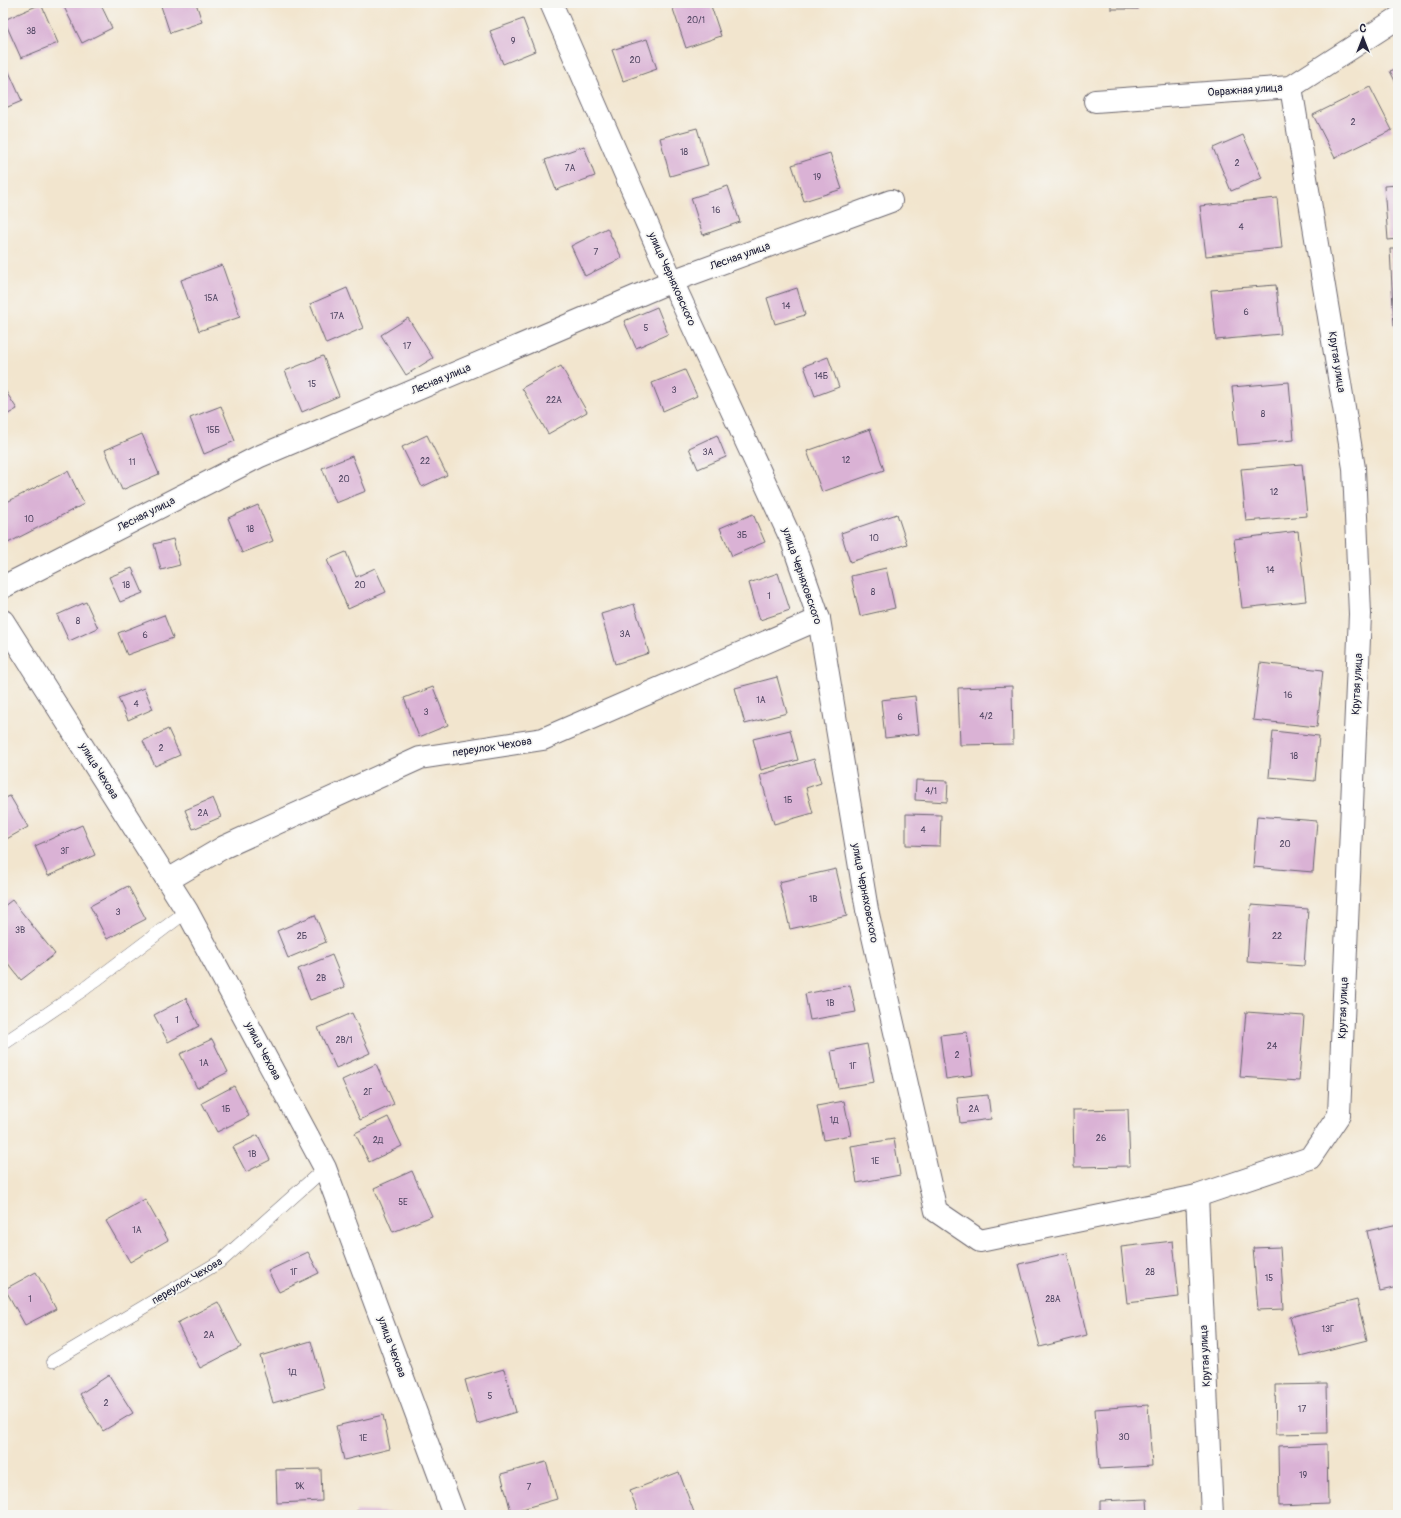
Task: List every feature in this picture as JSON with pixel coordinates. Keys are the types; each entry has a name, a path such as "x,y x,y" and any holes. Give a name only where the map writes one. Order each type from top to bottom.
{"street":[{"name":"улица Черняховского","path":"550,3 672,281 792,541 818,619 867,910 936,1211"},
{"name":"Овражная улица","path":"1095,101 1291,87 1398,18"},
{"name":"Крутая улица","path":"936,1211 980,1241 1197,1196 1310,1158 1339,1115 1360,614 1354,468 1291,87"},
{"name":"Лесная улица","path":"3,586 258,458 672,281 891,201"},
{"name":"переулок Чехова","path":"168,880 224,847 420,758 543,739 818,619"},
{"name":"улица Чехова","path":"3,621 187,911 325,1168 454,1515"},
{"name":"Крутая улица","path":"1197,1196 1212,1515"}],"lane":[{"path":"3,1044 84,989 187,911"},
{"name":"переулок Чехова","path":"53,1360 221,1261 325,1168"}],"building":[{"path":"62,3 100,3 112,28 82,43"},
{"path":"160,3 196,3 202,22 170,33"},
{"path":"671,3 710,3 721,36 686,48"},
{"path":"1111,3 1138,3 1138,9 1111,9"},
{"path":"41,4 58,43 21,58 4,20"},
{"path":"523,19 535,51 503,64 490,31"},
{"path":"647,39 657,69 623,81 612,50"},
{"path":"5,63 22,101 3,109 3,64"},
{"path":"1398,68 1398,87 1390,71"},
{"path":"1370,87 1392,130 1335,158 1313,115"},
{"path":"697,128 708,165 670,176 660,138"},
{"path":"1243,135 1262,178 1231,191 1213,148"},
{"path":"584,146 595,176 556,190 545,160"},
{"path":"830,153 842,189 804,201 792,165"},
{"path":"1398,185 1398,239 1388,240 1384,186"},
{"path":"728,186 740,222 703,235 691,198"},
{"path":"1277,198 1282,248 1206,256 1200,206"},
{"path":"607,228 622,258 585,276 571,246"},
{"path":"1390,249 1398,249 1398,326 1394,326"},
{"path":"222,265 240,317 199,331 181,280"},
{"path":"1276,285 1281,334 1216,340 1211,290"},
{"path":"347,288 363,328 326,344 310,304"},
{"path":"797,288 805,315 775,324 767,298"},
{"path":"657,307 668,334 636,348 624,321"},
{"path":"408,318 433,358 406,375 381,335"},
{"path":"323,356 339,396 302,412 285,371"},
{"path":"828,357 839,387 815,396 804,366"},
{"path":"561,366 587,412 548,434 522,388"},
{"path":"685,370 697,396 663,411 652,383"},
{"path":"1289,382 1294,440 1238,445 1232,387"},
{"path":"3,387 17,409 3,417"},
{"path":"221,406 235,441 204,454 190,418"},
{"path":"870,429 884,470 822,492 807,451"},
{"path":"142,434 159,474 122,490 105,450"},
{"path":"427,435 447,475 422,487 402,447"},
{"path":"717,435 726,457 698,469 689,448"},
{"path":"352,456 366,491 336,503 322,468"},
{"path":"1302,464 1307,516 1246,521 1241,469"},
{"path":"68,471 84,504 8,543 3,534 3,504"},
{"path":"258,505 273,541 242,553 228,518"},
{"path":"753,514 765,542 732,556 720,528"},
{"path":"897,514 907,544 850,562 841,533"},
{"path":"1298,531 1306,601 1242,608 1234,539"},
{"path":"173,539 180,565 161,570 154,544"},
{"path":"346,552 356,577 375,568 386,592 348,609 327,560"},
{"path":"132,568 143,593 120,602 109,577"},
{"path":"886,568 895,608 860,616 851,576"},
{"path":"778,573 790,610 760,620 749,583"},
{"path":"86,602 98,628 69,641 57,615"},
{"path":"634,604 649,653 615,664 601,614"},
{"path":"164,615 173,638 127,655 118,633"},
{"path":"1260,663 1323,670 1317,727 1253,720"},
{"path":"777,677 787,713 745,724 735,688"},
{"path":"1012,686 1013,744 960,745 958,688"},
{"path":"433,687 448,725 419,737 404,698"},
{"path":"144,688 153,709 128,720 118,698"},
{"path":"915,696 919,734 885,738 881,700"},
{"path":"168,729 180,755 155,766 143,741"},
{"path":"790,730 798,760 761,770 753,739"},
{"path":"1273,731 1319,736 1315,781 1269,777"},
{"path":"814,759 821,783 806,788 813,813 774,824 760,775"},
{"path":"916,780 948,781 947,802 915,800"},
{"path":"10,796 28,827 3,841 3,799"},
{"path":"213,798 221,817 193,829 185,810"},
{"path":"906,814 941,815 940,846 906,845"},
{"path":"1257,816 1317,821 1313,872 1253,867"},
{"path":"82,825 95,855 48,876 35,846"},
{"path":"836,869 847,916 790,929 779,882"},
{"path":"128,886 146,919 107,939 90,906"},
{"path":"12,900 55,954 21,980 3,957 3,907"},
{"path":"1251,905 1308,909 1304,966 1247,962"},
{"path":"315,915 326,942 288,958 277,931"},
{"path":"332,955 345,987 310,1000 298,969"},
{"path":"850,985 856,1012 810,1020 805,994"},
{"path":"186,998 199,1026 168,1042 154,1015"},
{"path":"1246,1012 1304,1016 1299,1081 1240,1077"},
{"path":"352,1013 370,1053 336,1068 318,1028"},
{"path":"967,1032 973,1075 946,1079 940,1035"},
{"path":"212,1039 228,1072 197,1088 180,1054"},
{"path":"867,1044 874,1082 838,1088 831,1051"},
{"path":"376,1064 394,1104 360,1120 342,1080"},
{"path":"234,1086 249,1116 217,1132 202,1103"},
{"path":"988,1095 991,1119 960,1123 957,1098"},
{"path":"844,1101 851,1135 824,1140 817,1106"},
{"path":"1128,1109 1130,1166 1074,1167 1073,1110"},
{"path":"388,1117 402,1146 369,1162 355,1133"},
{"path":"258,1135 270,1160 246,1172 233,1147"},
{"path":"894,1139 900,1175 857,1183 851,1146"},
{"path":"412,1171 432,1216 393,1232 374,1188"},
{"path":"145,1199 168,1240 130,1262 106,1221"},
{"path":"1398,1224 1398,1287 1380,1291 1367,1231"},
{"path":"1173,1241 1179,1297 1127,1303 1121,1247"},
{"path":"1280,1247 1284,1309 1258,1310 1253,1248"},
{"path":"308,1252 319,1273 279,1292 268,1271"},
{"path":"1067,1253 1087,1335 1040,1347 1019,1264"},
{"path":"36,1272 56,1309 25,1325 5,1289"},
{"path":"1357,1300 1367,1340 1300,1357 1290,1317"},
{"path":"218,1302 241,1347 200,1368 177,1323"},
{"path":"311,1341 324,1388 273,1403 260,1356"},
{"path":"504,1369 516,1412 477,1424 465,1380"},
{"path":"109,1375 133,1413 103,1431 80,1394"},
{"path":"1327,1384 1328,1433 1276,1434 1275,1385"},
{"path":"1148,1405 1152,1466 1099,1469 1095,1409"},
{"path":"383,1415 390,1449 344,1460 336,1426"},
{"path":"1327,1444 1328,1504 1279,1506 1278,1446"},
{"path":"546,1462 557,1499 511,1512 501,1474"},
{"path":"321,1469 322,1501 277,1503 276,1470"},
{"path":"679,1472 695,1515 639,1515 630,1491"},
{"path":"1147,1499 1148,1515 1100,1515 1100,1501"},
{"path":"356,1511 403,1513 403,1515 356,1515"}]}
